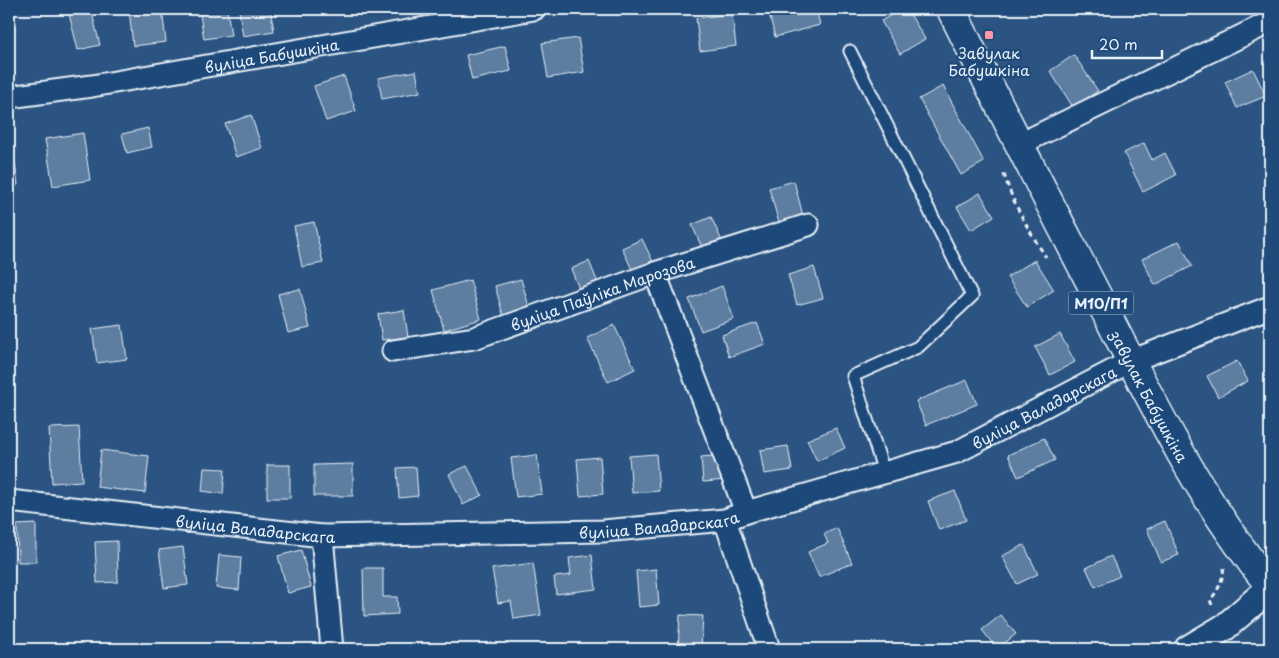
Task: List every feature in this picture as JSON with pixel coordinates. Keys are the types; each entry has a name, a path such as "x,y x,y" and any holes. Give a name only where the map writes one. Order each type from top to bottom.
{"main road":[{"name":"завулак Бабушкіна","path":"951,9 1131,361 1194,477 1243,552 1270,587"}],"street":[{"name":"вуліца Бабушкіна","path":"9,96 92,86 534,9"},
{"path":"1020,144 1270,22"},
{"name":"вуліца Паўліка Марозова","path":"393,351 474,338 654,273 808,225"},
{"path":"654,273 746,512"},
{"name":"вуліца Валадарскага","path":"9,501 322,536 603,531 725,520 746,512 957,452 1131,361 1270,307"},
{"path":"725,520 769,649"},
{"path":"322,536 332,649"},
{"path":"1188,649 1225,627 1270,587"}],"lane":[{"path":"850,52 972,296 918,346 854,376 884,472"}],"path":[{"path":"1008,186 1036,242"}],"building":[{"path":"91,9 100,45 78,50 69,14"},
{"path":"129,9 162,9 166,42 133,46"},
{"path":"199,9 227,9 231,35 204,39"},
{"path":"270,9 274,31 243,36 239,10"},
{"path":"768,9 816,9 820,25 775,37"},
{"path":"901,9 907,9 925,39 900,54 881,21"},
{"path":"1224,9 1239,9 1229,15"},
{"path":"732,14 736,46 700,51 696,18"},
{"path":"578,38 584,72 548,78 542,43"},
{"path":"505,46 511,71 472,80 466,55"},
{"path":"1074,55 1098,91 1073,107 1050,71"},
{"path":"1253,69 1266,96 1237,108 1225,82"},
{"path":"416,71 420,92 382,99 378,78"},
{"path":"344,76 356,111 326,121 314,86"},
{"path":"943,86 984,162 961,175 919,99"},
{"path":"251,115 262,148 236,157 225,124"},
{"path":"148,128 152,147 127,153 122,134"},
{"path":"83,133 90,180 53,186 45,139"},
{"path":"9,141 12,141 18,185 9,187"},
{"path":"1144,143 1152,160 1165,153 1176,175 1143,192 1124,153"},
{"path":"794,181 803,216 779,223 769,188"},
{"path":"980,193 994,216 971,230 957,207"},
{"path":"711,217 726,250 707,259 692,225"},
{"path":"314,222 323,263 302,267 294,226"},
{"path":"642,239 656,268 636,278 622,248"},
{"path":"1179,241 1192,266 1155,285 1142,259"},
{"path":"1035,260 1054,290 1027,307 1007,277"},
{"path":"589,261 600,288 582,296 571,269"},
{"path":"814,267 823,298 797,305 788,275"},
{"path":"521,279 530,310 504,318 495,286"},
{"path":"470,280 481,319 444,330 433,290"},
{"path":"722,286 734,319 701,331 689,299"},
{"path":"300,289 310,328 288,333 278,294"},
{"path":"404,310 408,337 382,340 378,314"},
{"path":"757,323 765,344 729,357 722,335"},
{"path":"122,325 127,359 97,363 92,329"},
{"path":"614,325 635,369 608,382 587,338"},
{"path":"1060,334 1075,362 1050,375 1035,347"},
{"path":"1237,361 1248,381 1218,397 1207,376"},
{"path":"967,380 977,404 926,425 916,401"},
{"path":"79,427 82,481 52,483 49,428"},
{"path":"836,428 845,448 817,461 807,440"},
{"path":"1044,438 1055,460 1018,477 1008,455"},
{"path":"788,446 792,470 764,474 760,450"},
{"path":"101,450 149,456 145,493 97,487"},
{"path":"656,454 659,491 632,493 629,456"},
{"path":"537,455 542,494 516,497 511,458"},
{"path":"725,455 727,480 703,482 701,457"},
{"path":"600,457 603,494 580,496 577,459"},
{"path":"353,464 353,496 314,496 314,465"},
{"path":"267,465 290,465 290,498 267,498"},
{"path":"467,466 482,495 463,505 449,474"},
{"path":"416,467 418,496 399,498 397,468"},
{"path":"204,468 225,469 223,494 202,491"},
{"path":"955,491 966,520 939,530 928,501"},
{"path":"1165,521 1179,555 1161,562 1147,529"},
{"path":"36,524 36,562 18,562 17,525"},
{"path":"837,528 852,563 819,577 808,552 828,543 824,534"},
{"path":"117,541 118,582 97,583 95,542"},
{"path":"1024,545 1038,574 1017,584 1002,556"},
{"path":"183,547 188,585 164,588 159,550"},
{"path":"301,550 311,587 288,593 278,556"},
{"path":"219,555 241,557 239,590 216,588"},
{"path":"592,555 596,589 556,594 554,577 571,575 569,558"},
{"path":"1111,556 1120,576 1095,587 1086,568"},
{"path":"533,563 541,615 514,619 511,601 498,603 492,569"},
{"path":"363,568 383,568 383,597 397,597 398,614 364,616"},
{"path":"656,569 659,605 639,607 636,571"},
{"path":"680,615 703,616 701,649 678,649"},
{"path":"1001,615 1016,634 997,649 982,630"},
{"path":"313,647 313,649 275,649"}],"place":[{"name":"Завулак Бабушкіна","path":"989,35"}]}
